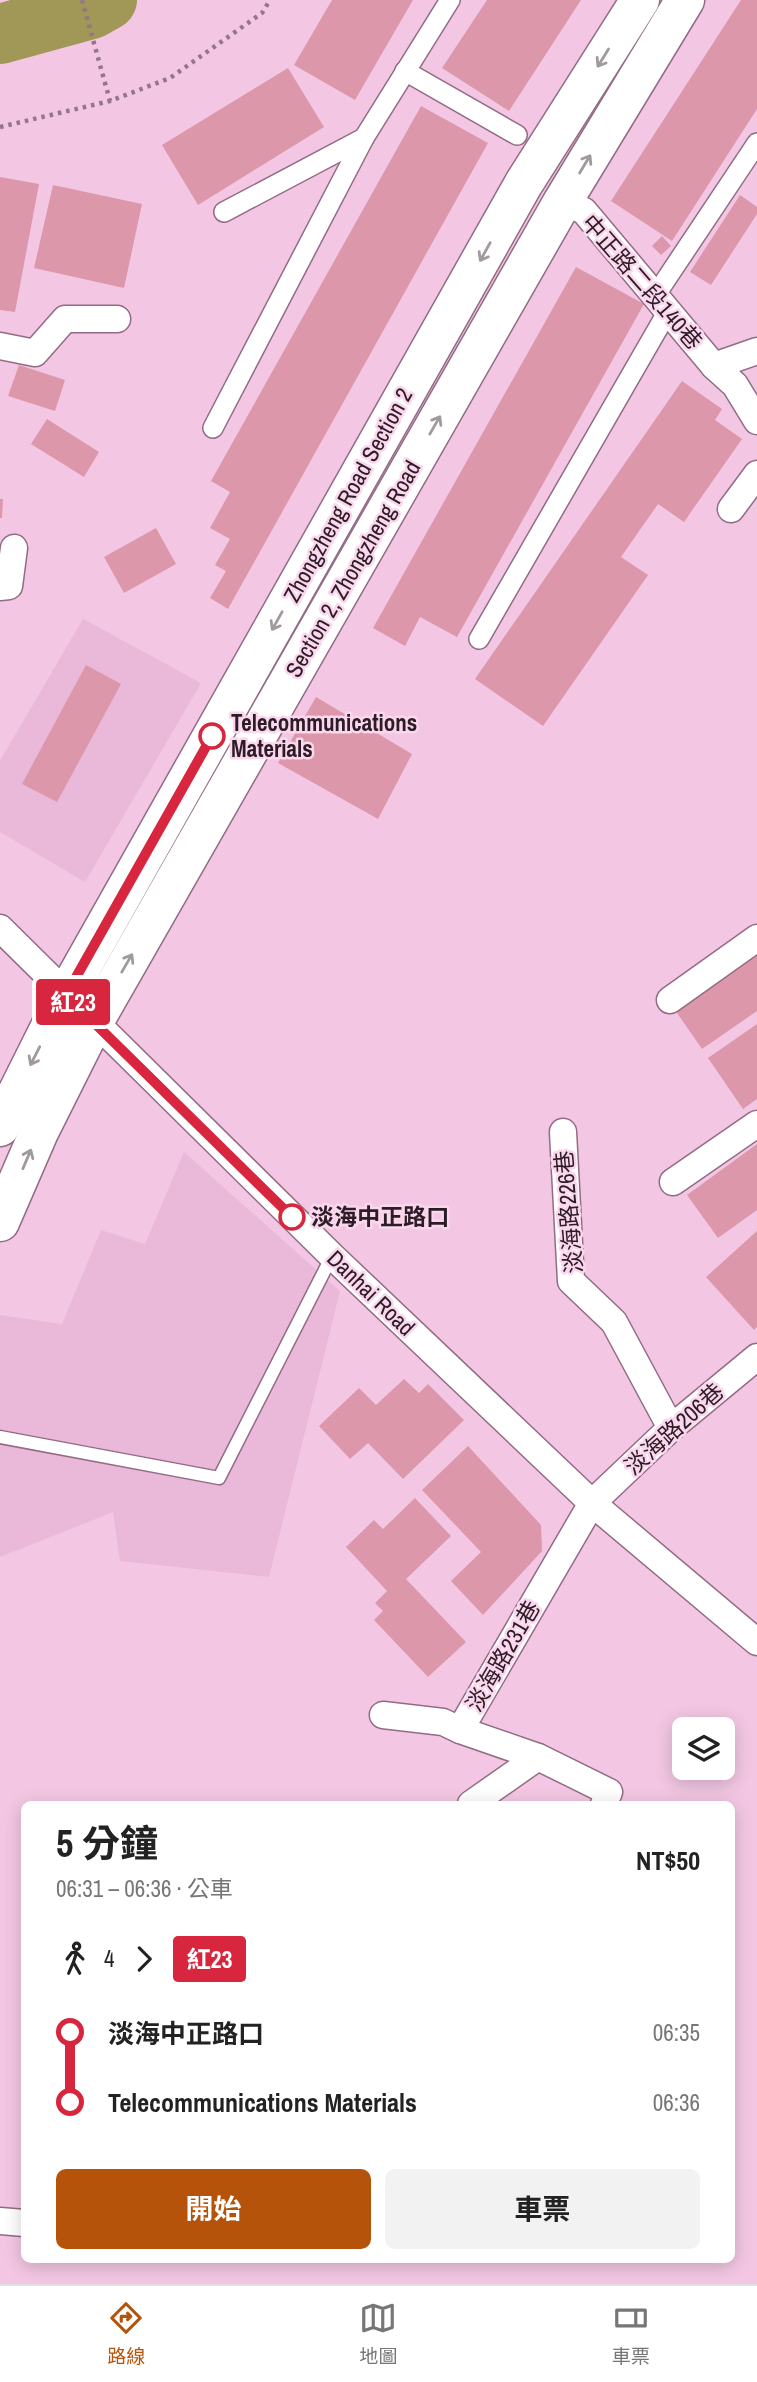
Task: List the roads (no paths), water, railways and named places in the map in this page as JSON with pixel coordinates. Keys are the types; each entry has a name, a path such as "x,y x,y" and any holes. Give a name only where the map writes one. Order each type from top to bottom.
{"main road":[{"name":"Zhongzheng Road Section 2","path":"66,995 524,183 640,0"},
{"name":"Section 2, Zhongzheng Road","path":"0,1222 39,1132 94,1022 563,201 685,0"},
{"path":"0,1127 66,995"}],"street":[{"path":"213,428 364,138 450,0"},
{"path":"405,71 517,135"},
{"path":"225,212 364,138"},
{"path":"479,639 661,303 757,143"},
{"name":"中正路二段140巷","path":"563,201 584,211 713,366 757,351"},
{"path":"0,346 35,353 65,319 117,319"},
{"path":"713,366 735,386 757,421"},
{"path":"731,509 757,474"},
{"path":"0,587 9,586 14,548"},
{"name":"Danhai Road","path":"0,928 332,1256 592,1503 757,1642"},
{"path":"670,1000 757,938"},
{"path":"673,1182 757,1124"},
{"name":"淡海路226巷","path":"563,1132 571,1280 614,1322 671,1428"},
{"name":"淡海路206巷","path":"592,1503 671,1428 757,1357"},
{"name":"淡海路231巷","path":"592,1503 460,1730 538,1757 609,1792 605,1801"},
{"path":"383,1715 443,1722 460,1730"},
{"path":"475,1801 538,1757"},
{"path":"0,2221 21,2223"}],"lane":[{"path":"0,1437 219,1478 332,1256"}],"waterway":[{"path":"0,34 91,9 107,0"}],"place":[{"name":"Telecommunications Materials","path":"212,736"},
{"name":"淡海中正路口","path":"292,1217"}]}
